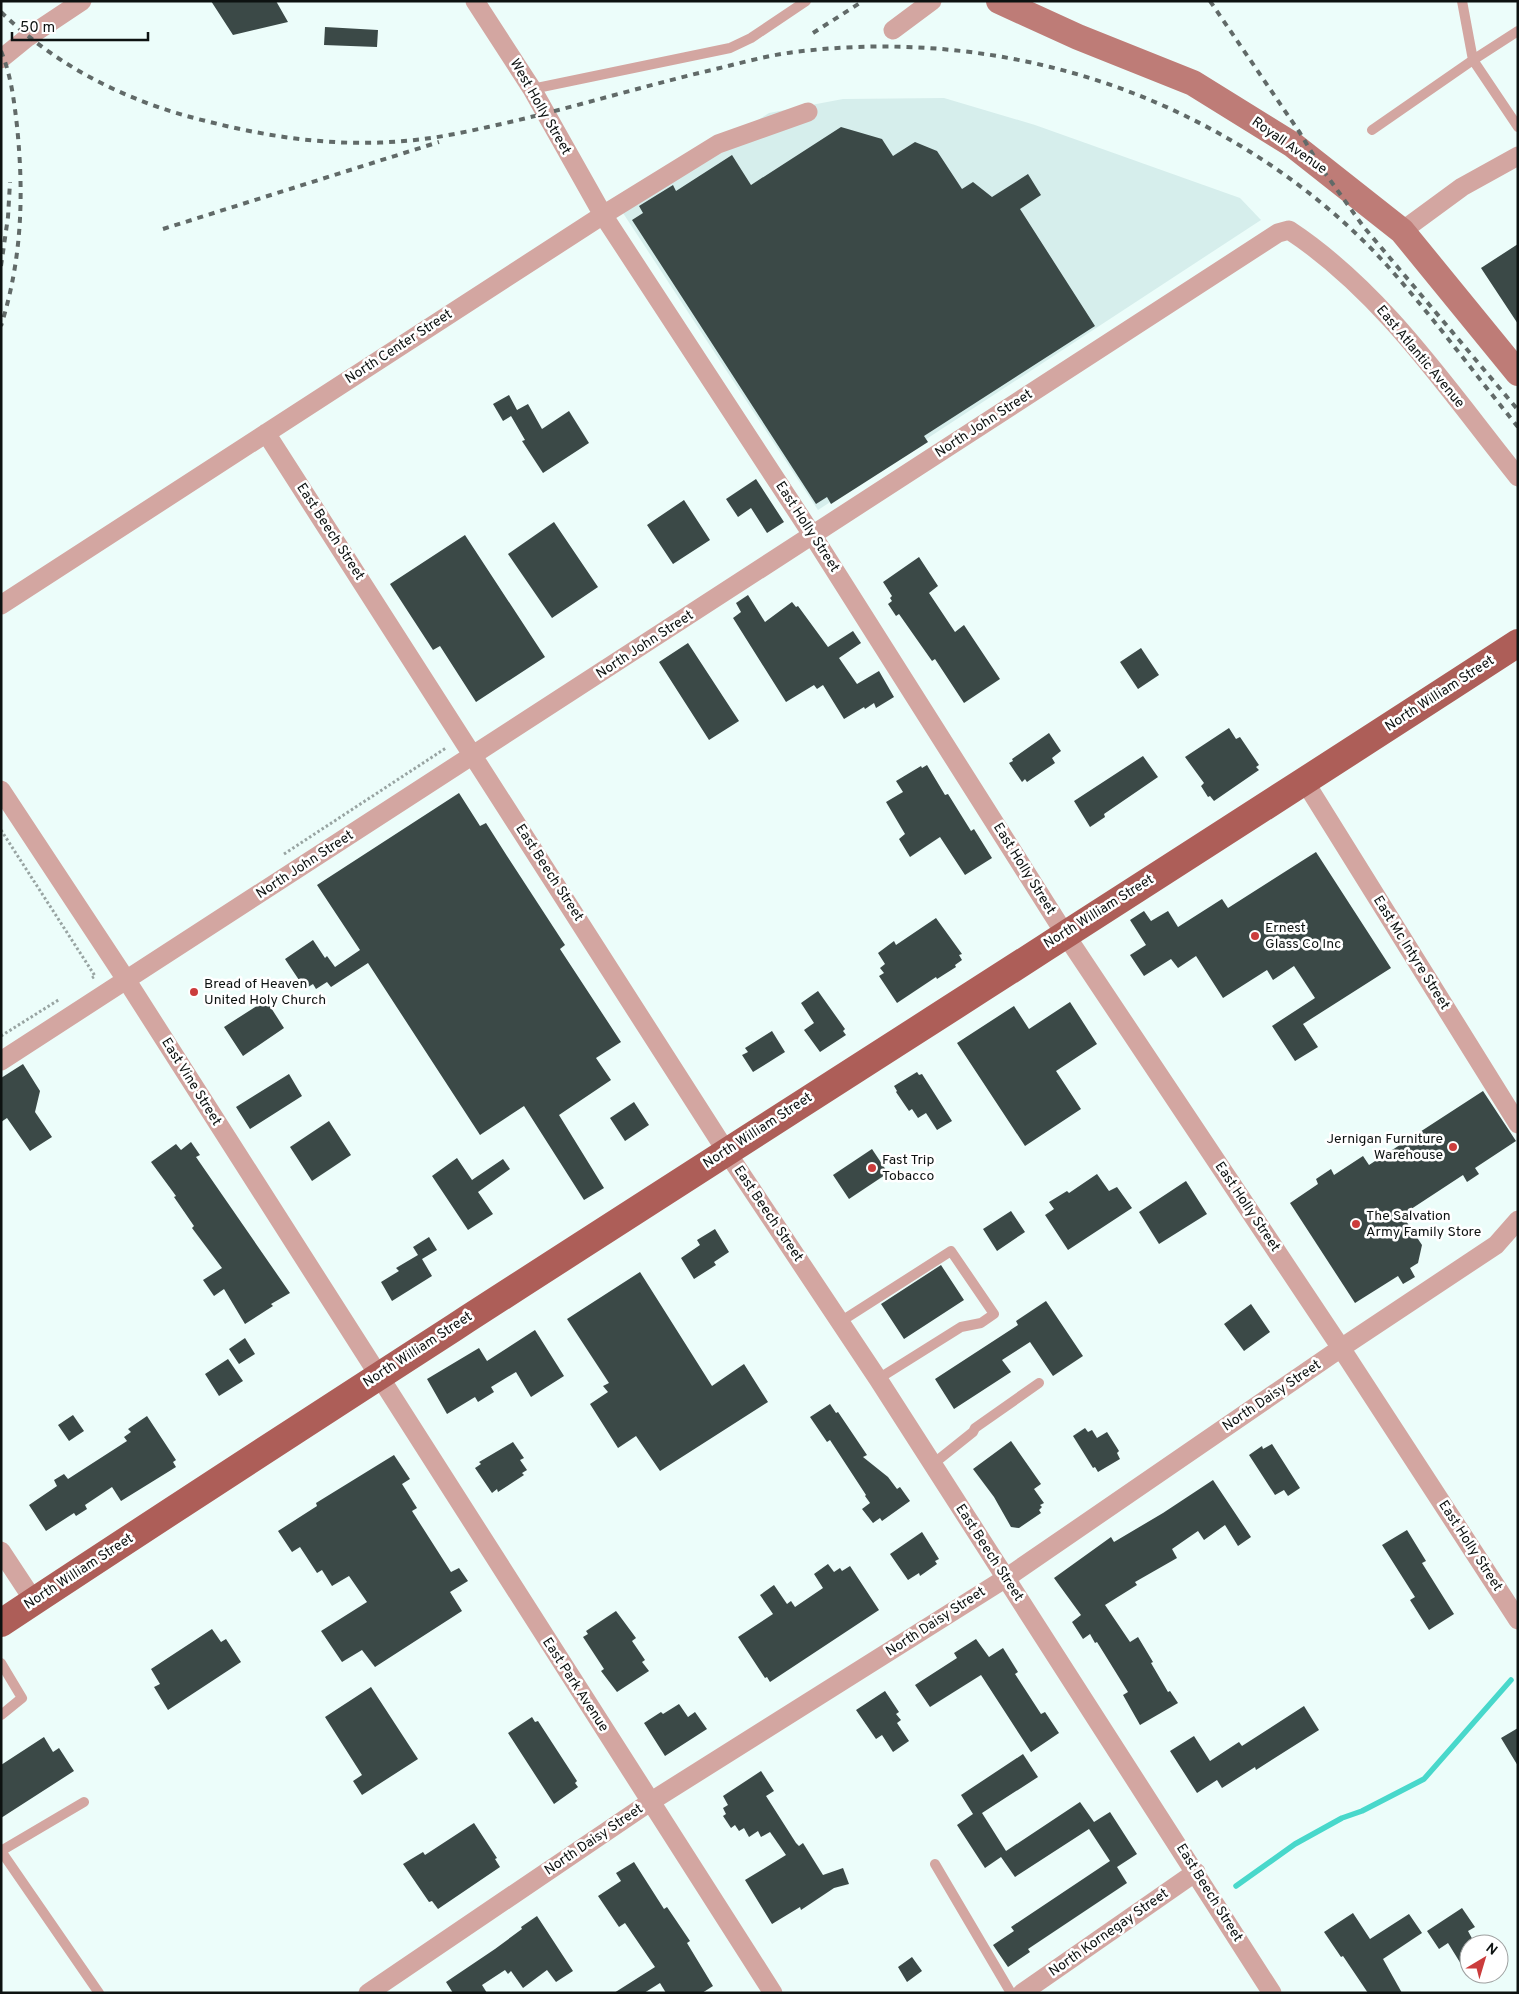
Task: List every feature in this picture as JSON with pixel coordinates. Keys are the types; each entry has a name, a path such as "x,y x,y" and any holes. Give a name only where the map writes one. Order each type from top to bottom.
{"main road":[{"name":"North William Street","path":"1,1623 726,1151 1305,782 1518,643"}],"street":[{"path":"1,59 28,37 82,1"},
{"name":"West Holly Street","path":"475,1 532,89 603,215"},
{"path":"892,30 932,1"},
{"name":"Royall Avenue","path":"999,1 1078,37 1193,83 1293,145 1402,231 1518,373"},
{"name":"North Center Street","path":"1,605 603,215 718,144 808,112"},
{"path":"1402,231 1462,187 1518,156"},
{"name":"East Holly Street","path":"603,215 813,536 1066,934 1341,1348 1518,1620"},
{"name":"North John Street","path":"1,1061 813,536 1268,239 1289,230"},
{"name":"East Atlantic Avenue","path":"1289,230 1316,248 1399,327 1518,477"},
{"name":"East Beech Street","path":"266,433 726,1151 878,1379 1272,1993"},
{"name":"East Mc Intyre Street","path":"1305,782 1518,1124"},
{"name":"East Vine Street","path":"1,790 127,981 378,1376"},
{"name":"North Daisy Street","path":"368,1993 650,1802 1006,1578 1341,1348 1496,1245 1518,1220"},
{"name":"East Park Avenue","path":"378,1376 773,1993"},
{"path":"1,1551 34,1601"},
{"name":"North Kornegay Street","path":"1022,1993 1196,1872"}],"lane":[{"path":"532,89 730,48 750,38 806,1"},
{"path":"1462,1 1473,60 1518,127"},
{"path":"1372,130 1518,31"},
{"path":"840,1322 951,1251 994,1314 981,1323 961,1327 878,1379"},
{"path":"933,1464 972,1432 974,1428 1039,1383"},
{"path":"1,1664 22,1698 1,1715"},
{"path":"84,1802 1,1851 99,1993"},
{"path":"935,1864 1010,1993"}],"path":[{"path":"279,857 446,748"},
{"path":"1,830 95,976 87,981"},
{"path":"1,1036 64,996"}],"shaded area":[{"path":"944,98 1035,125 1240,198 1261,220 818,510 621,210 769,113 843,99"}],"building":[{"path":"211,1 276,1 288,22 233,35"},
{"path":"325,27 378,30 377,47 324,45"},
{"path":"841,127 882,139 893,156 915,142 937,151 962,189 973,182 992,197 1028,174 1041,195 1020,209 1095,326 924,436 928,442 831,504 827,497 816,504 632,220 643,213 639,206 673,185 676,191 732,155 751,185"},
{"path":"1518,244 1518,324 1481,268"},
{"path":"509,395 517,410 528,404 542,429 569,411 589,443 543,473 522,441 525,440 511,416 503,421 493,404"},
{"path":"756,479 784,522 767,533 751,508 738,517 726,499"},
{"path":"684,500 710,540 673,564 647,525"},
{"path":"554,522 598,587 552,618 508,554"},
{"path":"465,535 545,657 476,702 440,646 433,650 390,584"},
{"path":"919,557 938,586 929,593 955,632 964,625 1000,679 964,703 935,659 932,661 899,614 896,616 888,604 892,601 890,598 892,596 883,582"},
{"path":"748,595 765,622 792,602 796,607 798,606 828,647 853,631 861,643 839,658 857,684 879,671 894,697 876,708 874,703 865,709 864,707 844,719 823,685 817,689 814,685 786,702 733,618 741,612 736,603"},
{"path":"688,643 739,721 709,740 659,662"},
{"path":"1141,648 1159,675 1138,689 1120,662"},
{"path":"1229,728 1236,739 1240,737 1259,765 1256,767 1259,770 1214,801 1210,796 1208,797 1201,786 1204,783 1185,757"},
{"path":"1049,733 1061,751 1052,758 1055,763 1027,782 1025,779 1022,782 1009,763"},
{"path":"1143,756 1158,777 1104,814 1105,817 1090,827 1074,801"},
{"path":"927,765 945,795 948,794 971,831 974,829 992,858 965,875 940,837 910,857 899,839 905,834 886,802 903,792 896,781 921,766 922,768"},
{"path":"459,793 480,826 486,823 565,945 560,949 621,1042 596,1058 611,1080 559,1115 604,1188 584,1200 524,1106 480,1135 368,963 331,987 327,982 316,989 313,984 305,989 285,959 313,940 325,958 327,956 335,967 360,950 317,885"},
{"name":"Ernest Glass Co Inc","path":"1316,852 1391,968 1303,1024 1318,1047 1295,1061 1272,1026 1315,998 1294,966 1273,980 1267,970 1223,998 1196,956 1178,968 1171,959 1144,976 1130,955 1146,945 1130,920 1144,911 1151,921 1168,911 1178,927 1222,899 1228,908"},
{"path":"936,918 962,954 959,955 962,960 955,965 956,967 937,979 936,977 897,1003 879,976 884,973 880,968 885,964 878,953 894,941 896,945"},
{"path":"818,991 845,1029 843,1031 846,1035 820,1052 804,1030 814,1023 801,1003"},
{"path":"266,1000 284,1028 243,1056 224,1027"},
{"path":"1070,1002 1097,1044 1056,1071 1081,1109 1025,1146 957,1043 1014,1006 1029,1029"},
{"path":"772,1031 785,1052 753,1072 742,1055 748,1052 745,1048"},
{"path":"23,1064 40,1091 35,1112 52,1137 30,1151 7,1118 1,1122 1,1078"},
{"path":"917,1072 919,1075 922,1074 952,1121 937,1130 926,1113 918,1118 912,1109 909,1111 896,1092 894,1086"},
{"path":"289,1074 302,1096 250,1129 236,1107"},
{"path":"1483,1091 1516,1141 1475,1168 1479,1174 1467,1182 1463,1175 1402,1215 1422,1245 1418,1263 1410,1268 1415,1277 1403,1284 1398,1276 1355,1303 1290,1203 1318,1184 1316,1179 1331,1169 1334,1175 1363,1156 1369,1165"},
{"path":"634,1102 649,1125 625,1141 610,1118"},
{"path":"329,1121 351,1155 312,1181 290,1147"},
{"path":"191,1142 200,1155 196,1157 290,1293 271,1304 273,1306 245,1324 224,1289 214,1296 203,1280 222,1268 192,1228 194,1226 174,1197 176,1196 151,1162 176,1144 181,1150"},
{"path":"872,1149 888,1173 849,1199 833,1175"},
{"path":"457,1158 472,1180 503,1159 510,1169 478,1192 493,1214 468,1230 432,1176"},
{"path":"1097,1174 1109,1191 1117,1187 1132,1208 1068,1250 1045,1215 1054,1209 1049,1202 1067,1191 1069,1193"},
{"path":"1186,1181 1207,1214 1159,1244 1139,1212"},
{"path":"1011,1211 1025,1232 997,1251 983,1229"},
{"path":"715,1229 729,1252 714,1262 716,1265 694,1279 681,1258 700,1245 697,1240"},
{"path":"429,1237 437,1250 422,1259 432,1276 392,1301 381,1282 399,1271 396,1268 418,1255 413,1247"},
{"path":"941,1265 964,1300 904,1339 881,1304"},
{"path":"640,1272 712,1386 744,1364 768,1402 660,1471 636,1436 618,1448 590,1404 608,1392 603,1386 609,1383 567,1319"},
{"path":"1046,1301 1083,1356 1053,1376 1030,1342 1002,1360 1011,1372 954,1409 935,1379 1018,1325 1016,1321"},
{"path":"1251,1304 1270,1332 1244,1351 1224,1324"},
{"path":"535,1330 564,1376 531,1397 516,1372 491,1387 494,1392 478,1402 475,1397 447,1414 427,1379 479,1348 487,1361"},
{"path":"245,1338 255,1354 239,1364 229,1349"},
{"path":"228,1359 243,1381 219,1396 205,1374"},
{"path":"830,1404 836,1413 838,1412 867,1455 863,1457 888,1477 897,1489 900,1487 910,1501 882,1521 880,1518 873,1523 862,1509 870,1503 866,1495 830,1440 827,1442 810,1417"},
{"path":"73,1415 84,1431 69,1441 58,1425"},
{"path":"147,1416 176,1460 173,1462 176,1467 121,1501 112,1487 85,1505 87,1509 76,1516 74,1513 46,1531 29,1505 57,1486 54,1480 64,1474 68,1479 127,1441 124,1437 131,1432 128,1429"},
{"path":"1085,1428 1088,1432 1092,1430 1097,1438 1107,1432 1119,1451 1117,1453 1120,1459 1098,1472 1095,1467 1093,1468 1073,1436"},
{"path":"1011,1441 1041,1484 1034,1489 1044,1503 1040,1505 1042,1507 1039,1510 1041,1513 1019,1528 1011,1527 994,1497 973,1469"},
{"path":"513,1442 524,1458 520,1460 527,1470 522,1473 524,1475 498,1492 497,1489 492,1493 475,1468 481,1464 479,1462"},
{"path":"1272,1444 1300,1488 1288,1496 1284,1490 1275,1495 1249,1455 1262,1446 1263,1449"},
{"path":"394,1455 410,1479 402,1484 417,1508 412,1511 451,1572 459,1568 468,1581 450,1592 462,1611 375,1667 362,1650 342,1662 321,1631 367,1602 349,1576 332,1586 322,1570 317,1573 300,1547 292,1552 278,1531 317,1506 316,1503"},
{"path":"1213,1480 1251,1537 1238,1546 1225,1525 1204,1540 1198,1531 1172,1549 1177,1558 1135,1582 1137,1585 1105,1605 1130,1642 1138,1637 1168,1692 1170,1691 1178,1703 1140,1725 1123,1695 1128,1692 1097,1642 1095,1643 1090,1634 1083,1639 1072,1622 1081,1615 1054,1578 1111,1537 1114,1542"},
{"path":"1407,1530 1426,1561 1422,1563 1454,1614 1429,1630 1410,1600 1415,1597 1382,1545"},
{"path":"922,1532 939,1559 935,1561 937,1564 920,1576 919,1573 908,1580 890,1554"},
{"path":"828,1564 834,1572 840,1568 842,1571 850,1566 879,1610 770,1682 767,1677 765,1678 738,1637 773,1614 760,1595 774,1585 787,1604 791,1601 795,1607 823,1588 814,1574"},
{"path":"616,1611 636,1638 632,1641 645,1660 642,1662 649,1671 617,1692 601,1671 604,1669 583,1637 588,1634 586,1631"},
{"path":"212,1629 221,1642 226,1639 241,1662 168,1710 154,1687 160,1684 151,1669"},
{"path":"976,1639 989,1657 1003,1648 1018,1672 1015,1674 1041,1714 1045,1712 1059,1733 1031,1752 981,1675 930,1707 915,1685 957,1658 954,1653"},
{"path":"371,1687 418,1759 362,1795 353,1781 362,1775 325,1717"},
{"path":"885,1691 899,1712 896,1714 901,1720 897,1723 909,1741 893,1752 882,1735 876,1739 856,1710"},
{"path":"679,1704 688,1717 695,1712 707,1729 665,1756 644,1723 661,1712 663,1714"},
{"path":"1304,1706 1319,1730 1256,1770 1255,1767 1222,1788 1217,1780 1197,1793 1170,1751 1194,1736 1210,1761 1239,1742 1242,1746"},
{"path":"532,1717 535,1722 538,1721 577,1781 575,1783 578,1787 554,1804 508,1733"},
{"path":"1518,1728 1518,1766 1501,1738"},
{"path":"44,1737 53,1752 59,1748 74,1771 1,1818 1,1765"},
{"path":"1023,1754 1038,1777 982,1813 1006,1851 1080,1802 1094,1822 1110,1812 1137,1854 1117,1867 1127,1883 1028,1949 1030,1952 1008,1967 993,1945 1014,1931 1011,1927 1110,1861 1089,1829 1015,1877 1001,1857 985,1868 957,1825 973,1814 961,1795"},
{"path":"761,1771 774,1791 766,1796 796,1843 799,1846 803,1843 823,1875 843,1868 849,1884 834,1888 801,1910 800,1907 772,1924 745,1880 786,1855 770,1832 761,1837 758,1831 749,1837 744,1828 739,1831 735,1825 731,1828 723,1816 726,1814 723,1808 728,1805 723,1796"},
{"path":"474,1823 497,1858 495,1859 500,1867 438,1909 432,1901 429,1902 403,1864 423,1852 425,1855"},
{"path":"634,1862 664,1909 667,1907 690,1941 687,1943 713,1986 702,1993 666,1993 660,1983 644,1993 614,1993 655,1967 625,1923 619,1927 598,1896 621,1881 616,1873"},
{"path":"1462,1908 1475,1927 1468,1931 1470,1934 1459,1934 1459,1961 1448,1943 1439,1949 1427,1931"},
{"path":"1353,1913 1370,1939 1409,1914 1422,1933 1383,1959 1402,1993 1368,1993 1324,1932"},
{"path":"537,1916 573,1971 556,1982 547,1970 523,1988 511,1971 508,1974 505,1970 482,1985 487,1993 453,1993 446,1982 495,1949"},
{"path":"912,1957 922,1971 907,1982 898,1967"}],"waterway":[{"path":"1236,1886 1295,1844 1342,1818 1362,1811 1424,1779 1511,1680"}],"railway":[{"path":"813,33 863,1"},
{"path":"1210,1 1300,133 1320,166 1363,226 1518,410"},
{"path":"1,12 47,51 72,67 124,94 180,114 234,128 282,137 331,142 380,143 457,134 748,61 795,52 855,47 914,47 974,52 1032,63 1090,78 1146,98 1200,123 1252,153 1321,203 1353,231 1401,281 1518,427"},
{"path":"1,51 10,78 15,107 21,202 20,227 13,276 1,326"},
{"path":"163,229 439,142"},
{"path":"1,266 8,217 10,182"}],"place":[{"name":"Ernest Glass Co Inc","path":"1255,936"},
{"name":"Bread of Heaven United Holy Church","path":"194,992"},
{"name":"Jernigan Furniture Warehouse","path":"1453,1147"},
{"name":"Fast Trip Tobacco","path":"872,1168"},
{"name":"The Salvation Army Family Store","path":"1356,1224"}]}
